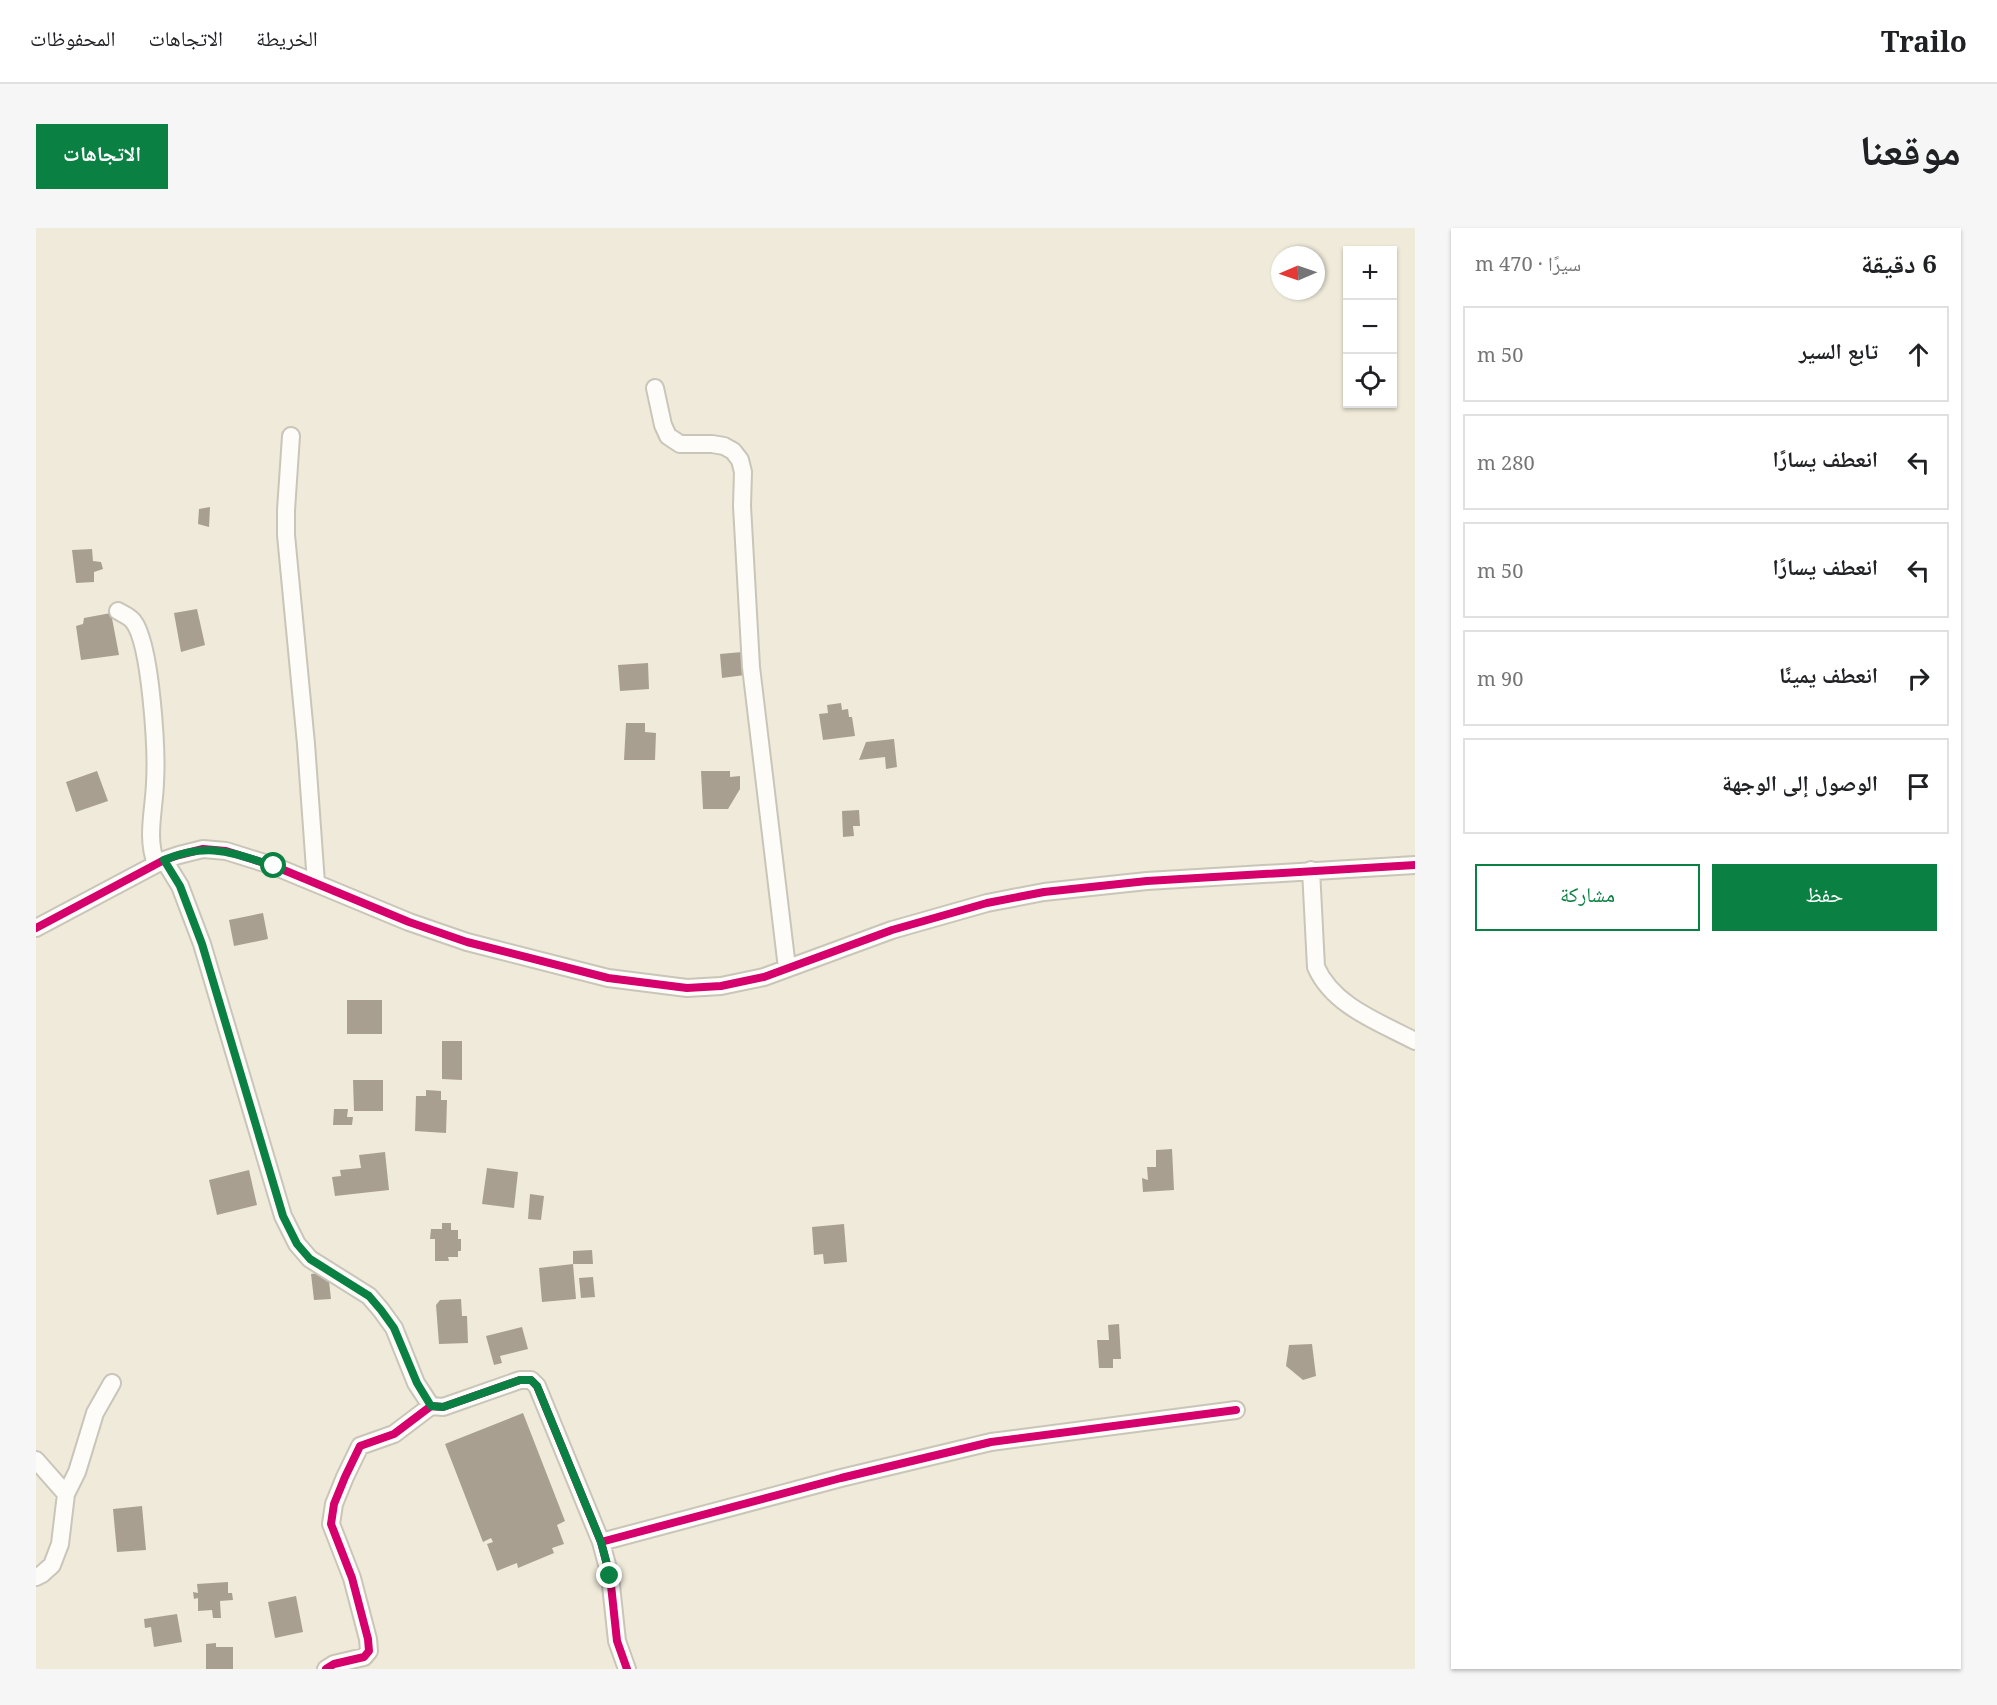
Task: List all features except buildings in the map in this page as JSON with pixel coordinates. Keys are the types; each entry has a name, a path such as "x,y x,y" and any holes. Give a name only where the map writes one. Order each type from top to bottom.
{"street":[{"path":"655,388 663,425 668,436 680,444 724,446 734,451 740,460 743,472 742,506 752,667 787,968"},
{"path":"291,436 285,510 286,535 306,744 316,883"},
{"path":"118,611 127,615 135,623 144,648 148,672 155,755 151,831 153,855 180,886 202,944 283,1216 297,1244 310,1259 369,1296 381,1310 394,1328 417,1383 431,1406"},
{"path":"36,928 160,862 204,849 226,851 274,866 409,922 467,942 608,978 652,985 721,986 764,977 892,930 940,915 1044,892 1148,881 1415,865"},
{"path":"1311,870 1316,967 1321,980 1333,994 1358,1011 1415,1041"},
{"path":"326,1669 334,1664 364,1657 369,1651 352,1578 331,1524 331,1515 341,1486 360,1446 394,1434 431,1406 443,1407 520,1380 531,1380 537,1386 601,1542 610,1576 617,1641 627,1669"},
{"path":"36,1577 52,1565 60,1544 66,1494 77,1473 95,1413 112,1383"},
{"path":"601,1542 830,1481 991,1442 1236,1410"},
{"path":"36,1460 66,1494"}],"cycle path":[{"path":"36,928 164,860 203,849 226,851 274,866 409,922 467,942 608,978 687,988 721,986 764,977 892,930 987,903 1044,892 1147,881 1415,865"},
{"path":"326,1669 334,1664 364,1657 369,1651 352,1578 331,1524 334,1504 360,1446 394,1434 431,1406 443,1407 520,1380 531,1380 537,1386 601,1542 610,1576 617,1641 627,1669"},
{"path":"601,1542 841,1478 991,1442 1236,1410"}],"route":[{"path":"274,866 226,851 204,849 164,860 180,886 202,944 283,1216 297,1244 310,1259 369,1296 381,1310 394,1328 417,1383 431,1406 443,1407 520,1380 531,1380 537,1386 601,1542 610,1576"}]}
